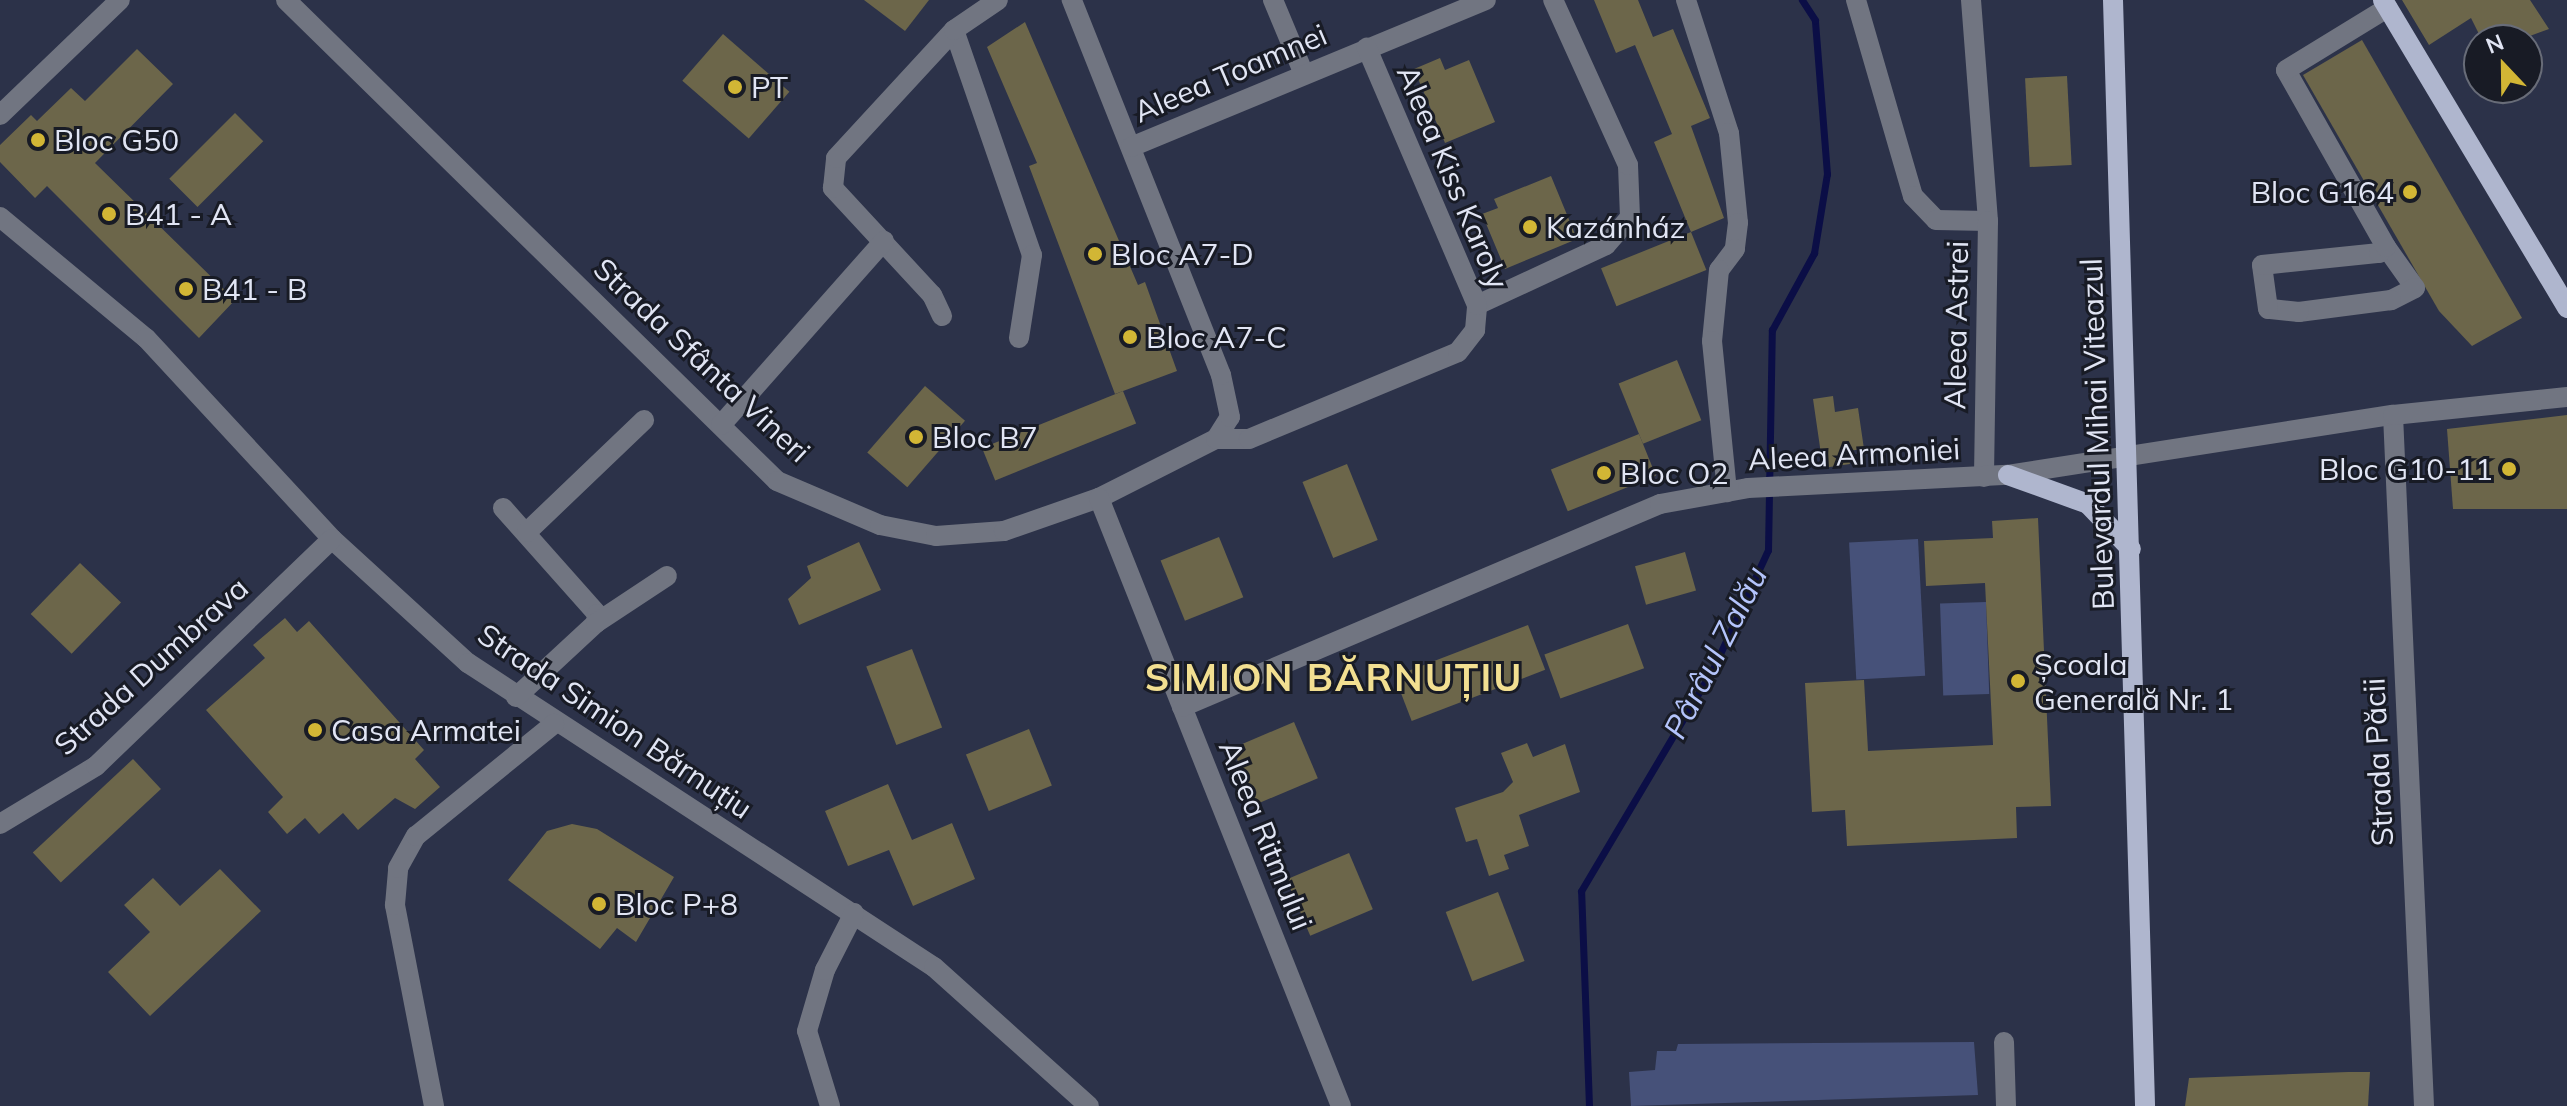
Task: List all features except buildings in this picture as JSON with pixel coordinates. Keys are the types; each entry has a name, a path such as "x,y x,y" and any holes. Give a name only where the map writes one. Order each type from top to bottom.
{"main road":[{"name":"Bulevardul Mihai Viteazul","path":"2113,0 2129,455 2145,1106"},
{"path":"2385,4 2567,308"},
{"path":"2008,475 2088,504 2131,549"}],"street":[{"path":"0,115 120,0"},
{"name":"Strada Sfânta Vineri","path":"286,0 777,481 880,525 923,534 1004,531 1099,498 1216,439"},
{"path":"942,316 932,295 833,188 836,158 954,30 998,0"},
{"path":"1072,0 1221,375 1230,417 1216,439"},
{"path":"1273,0 1304,74"},
{"name":"Aleea Toamnei","path":"1131,147 1486,0"},
{"path":"1477,305 1606,245 1630,217 1628,165 1553,0"},
{"path":"1686,0 1729,133 1738,223 1735,249 1719,270 1712,341 1727,492"},
{"name":"Aleea Astrei","path":"1856,0 1913,196 1936,220 1988,221"},
{"name":"Aleea Astrei","path":"1971,0 1988,221 1984,477"},
{"path":"2385,4 2286,70 2386,247 2415,288 2391,300 2299,312 2268,309 2262,265 2379,253 2386,247"},
{"path":"954,30 1032,255 1019,338"},
{"name":"Aleea Kiss Karoly","path":"1216,439 1249,439 1458,352 1475,330 1477,305 1367,48"},
{"name":"Strada Simion Bărnuțiu","path":"0,217 146,338 332,539 468,663 554,724 854,913 946,976 1089,1106"},
{"path":"721,425 884,241"},
{"name":"Aleea Armoniei","path":"1182,707 1660,504 1748,488 2008,475 2393,415 2567,397"},
{"name":"Strada Păcii","path":"2393,415 2424,1106"},
{"path":"527,532 644,420"},
{"name":"Aleea Ritmului","path":"1099,498 1341,1106"},
{"path":"503,508 593,604 596,623"},
{"name":"Strada Dumbrava","path":"0,824 96,766 332,539"},
{"path":"516,697 596,623 667,576"},
{"path":"434,1106 395,905 398,868 416,836 554,724"},
{"path":"830,1106 807,1031 825,970 854,913"},
{"path":"2004,1042 2006,1106"}],"shaded area":[{"path":"1918,539 1925,676 1856,679 1849,543"},
{"path":"1986,602 1989,694 1943,696 1940,604"},
{"path":"1974,1042 1978,1095 1631,1106 1629,1072 1655,1070 1657,1051 1676,1051 1678,1044"}],"waterway":[{"name":"Pârâul Zalău","path":"1589,1106 1581,891 1713,669 1768,550 1772,330 1814,253 1827,174 1815,20 1802,0"}],"place":[{"name":"PT","path":"735,87"},
{"name":"Bloc G50","path":"38,140"},
{"name":"Bloc G164","path":"2410,192"},
{"name":"B41 - A","path":"109,214"},
{"name":"Kazánház","path":"1530,227"},
{"name":"Bloc A7-D","path":"1095,254"},
{"name":"B41 - B","path":"186,289"},
{"name":"Bloc A7-C","path":"1130,337"},
{"name":"Bloc B7","path":"916,437"},
{"name":"Bloc G10-11","path":"2509,469"},
{"name":"Bloc O2","path":"1604,473"},
{"name":"Școala Generală Nr. 1","path":"2018,681"},
{"name":"Casa Armatei","path":"315,730"},
{"name":"Bloc P+8","path":"599,904"}],"district":[{"name":"SIMION BĂRNUȚIU","path":"1334,678"}]}
